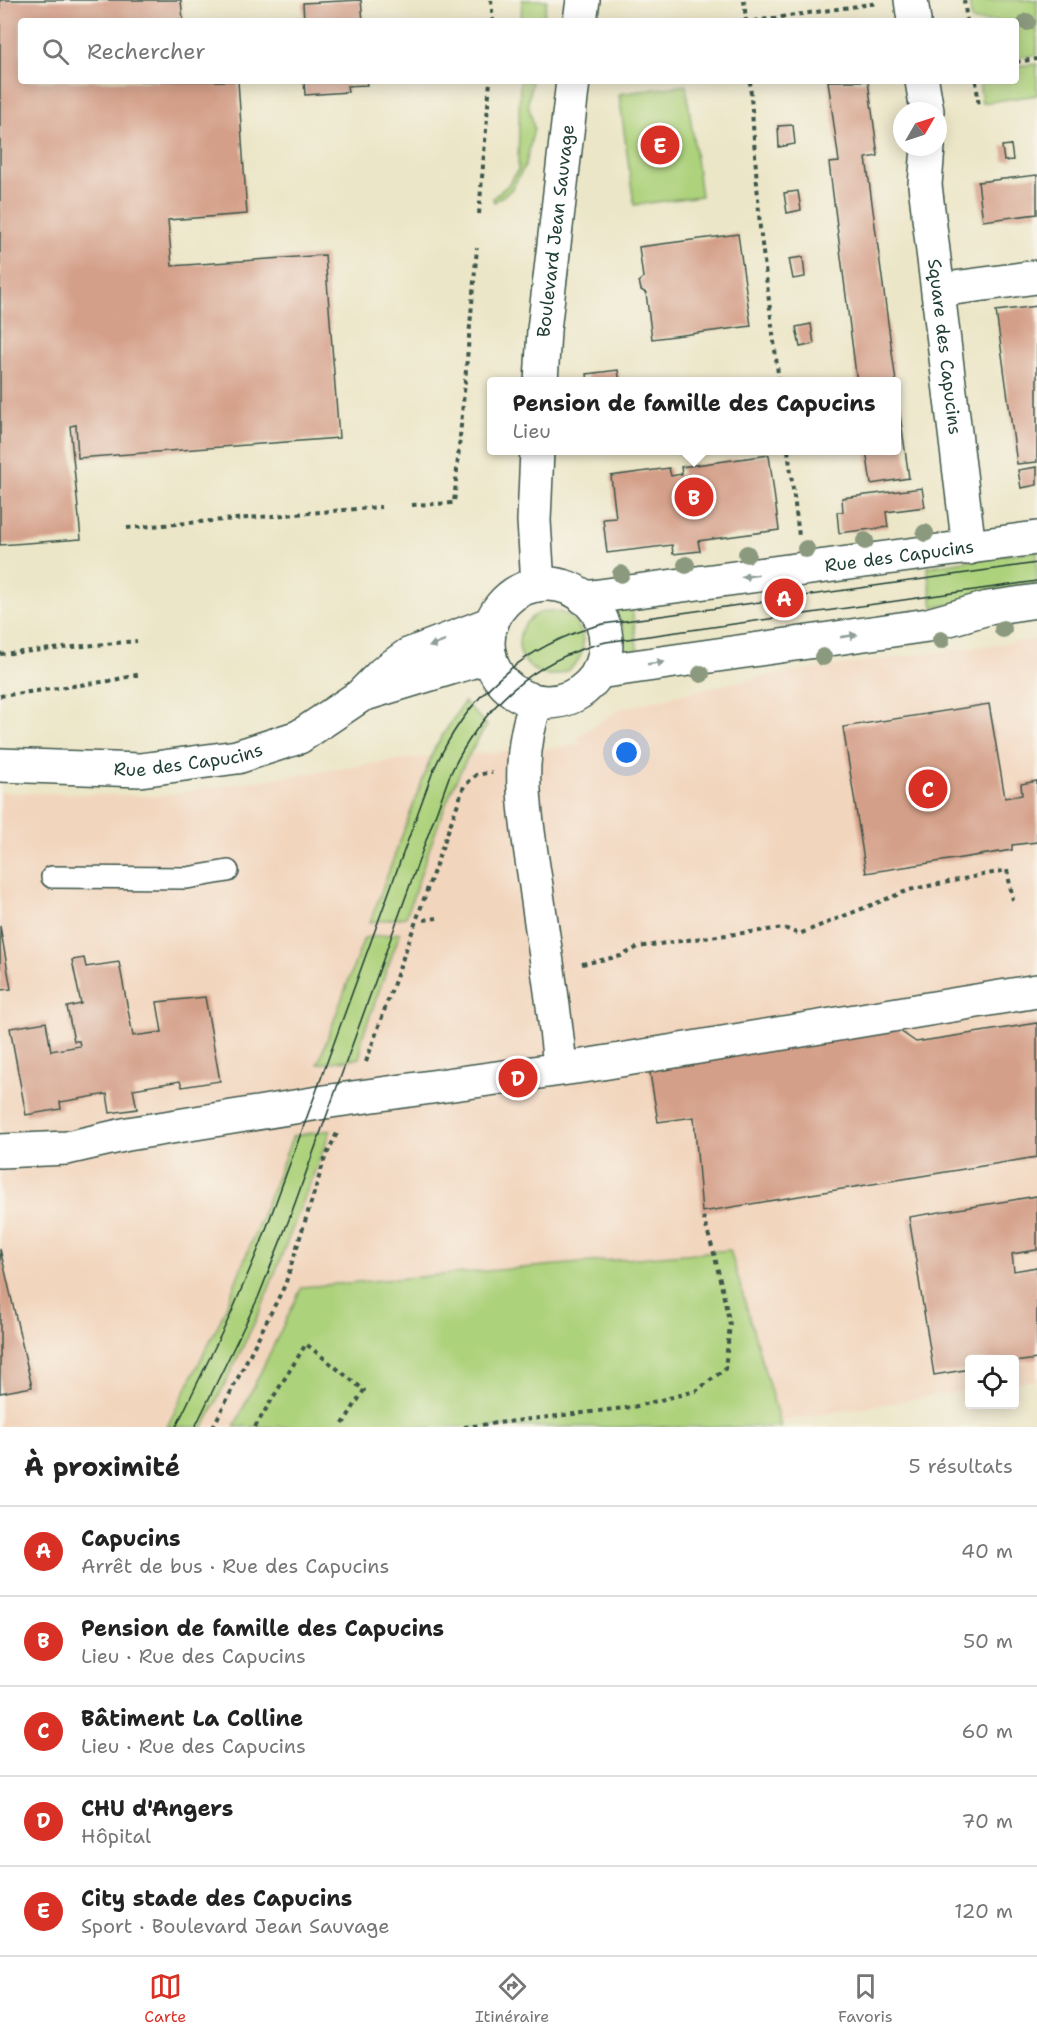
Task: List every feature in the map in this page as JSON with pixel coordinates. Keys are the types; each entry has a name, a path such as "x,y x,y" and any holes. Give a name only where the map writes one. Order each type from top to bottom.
{"street":[{"path":"580,18 583,0"},
{"path":"899,1 912,18"},
{"name":"Boulevard Jean Sauvage","path":"541,377 544,330 573,84"},
{"path":"922,84 926,102"},
{"name":"Square des Capucins","path":"927,156 925,184 969,548"},
{"path":"939,290 1037,277"},
{"path":"537,455 534,521 538,585"},
{"name":"Rue des Capucins","path":"584,598 1037,538"},
{"path":"538,585 562,587 584,598 600,617 606,636 605,654 590,684 572,697 558,701 537,701 516,694 506,685 490,657 488,643 492,623 507,600 524,589 538,585"},
{"path":"598,672 928,625 988,608 1037,601"},
{"name":"Rue des Capucins","path":"0,765 140,770 237,757 299,737 360,696 383,673 408,655 492,623"},
{"name":"Rue des Capucins","path":"360,696 490,657"},
{"path":"537,701 527,726 524,744 527,825 561,1068"},
{"path":"1,1146 68,1148 128,1134 332,1101 561,1068 1037,991"}],"lane":[{"path":"52,877 187,878 228,871"}],"path":[{"path":"491,0 493,18"},
{"path":"744,0 746,18"},
{"path":"964,0 967,18"},
{"path":"776,18 899,1"},
{"path":"1019,62 1037,60"},
{"path":"479,214 490,84"},
{"path":"750,84 760,228 779,377"},
{"path":"976,84 979,107"},
{"path":"412,505 454,503 477,248"},
{"path":"789,455 800,542"},
{"path":"127,528 381,507"},
{"path":"0,654 137,641"},
{"path":"0,696 109,681 141,674"},
{"path":"582,964 621,956 638,947 702,938 784,928 798,934 909,890 1007,870 1013,900"},
{"path":"424,920 437,918"},
{"path":"464,1427 633,1407 696,1391 725,1369 730,1325 702,1213"},
{"path":"255,1427 306,1344 364,1390 341,1427"}],"shaded area":[{"path":"1037,639 1037,1380 1019,1382 1019,1355 965,1355 965,1391 744,1427 0,1427 0,792 155,796 412,758 548,749 579,744 578,737 620,709 775,674"}],"green space":[{"path":"522,0 547,0 544,18 521,18"},
{"path":"969,0 1037,0 1037,55 1019,58 1019,18 972,18"},
{"path":"1037,64 1037,95 982,103 979,84 1019,84 1019,66"},
{"path":"520,84 531,84 528,103 534,128 526,164 511,190 494,202 493,198 508,185 518,170"},
{"path":"686,85 701,196 634,205 619,94"},
{"path":"1037,550 1037,592 933,607 927,567"},
{"path":"631,600 638,654 622,656 623,629 612,603"},
{"path":"545,611 557,611 574,620 581,631 583,643 581,655 574,666 557,675 545,675 533,670 524,661 519,649 519,637 524,625 533,616"},
{"path":"464,702 487,725 473,747 450,794 406,917 370,922 434,749"},
{"path":"400,933 362,1038 360,1058 318,1064 364,938"},
{"path":"331,1130 260,1311 204,1427 167,1427 222,1317 293,1136"},
{"path":"730,1250 781,1427 234,1427 302,1287"}],"building":[{"path":"0,0 181,0 183,18 18,18 18,84 238,84 247,214 168,220 172,266 325,255 339,438 78,458 76,425 70,426 81,539 0,545"},
{"path":"361,0 363,18 304,18 303,3"},
{"path":"304,84 367,85 347,86 348,92 305,95"},
{"path":"828,84 868,84 878,156 866,158 895,377 856,377 829,163 839,162"},
{"path":"793,125 795,144 779,147 778,126"},
{"path":"1011,145 1013,160 1004,161 1002,146"},
{"path":"1037,175 1037,214 983,221 978,182"},
{"path":"798,191 801,210 787,213 784,193"},
{"path":"738,234 751,326 652,339 646,293 641,290 639,281 643,278 639,247"},
{"path":"803,257 805,277 793,279 789,259"},
{"path":"1037,306 1037,462 1017,464 996,311"},
{"path":"811,324 814,344 800,347 796,327"},
{"path":"618,370 619,377 587,377 587,374"},
{"path":"901,421 909,478 871,484 867,455 901,455"},
{"path":"769,455 779,530 698,541 700,551 673,554 672,545 607,553 603,519 616,518 611,476 669,468 671,476 682,474 681,467"},
{"path":"1037,467 1037,485 1021,488 1018,470"},
{"path":"922,488 925,507 886,512 888,527 839,533 837,512 843,512 842,498"},
{"path":"989,704 1005,798 1022,795 1021,784 1037,781 1037,842 1012,845 1012,850 866,873 843,727"},
{"path":"0,926 11,989 0,990"},
{"path":"84,958 86,967 119,962 133,1036 162,1032 157,1002 205,997 220,1081 182,1087 180,1081 133,1089 137,1109 110,1113 107,1094 60,1102 61,1109 26,1115 10,1028 46,1022 51,1051 80,1046 79,1041 74,1041 67,1007 81,1004 72,960"},
{"path":"1037,1023 1037,1157 702,1212 694,1117 658,1122 649,1067 897,1029 916,1042"},
{"path":"1037,1196 1037,1250 1012,1254 1014,1271 1037,1267 1037,1359 1019,1361 1019,1355 965,1355 965,1370 934,1375 909,1217"},
{"path":"0,1249 32,1387 0,1393"}],"tram line":[{"path":"176,1427 230,1316 261,1243 432,774 461,721 499,678 547,646 574,633 603,624 1037,563"},
{"path":"195,1427 258,1298 290,1217 449,777 476,730 493,709 532,674 580,650 606,642 1037,581"}],"place":[{"name":"City stade des Capucins","path":"660,145"},
{"name":"Pension de famille des Capucins","path":"694,497"},
{"name":"Capucins","path":"784,598"},
{"name":"Bâtiment La Colline","path":"928,789"},
{"name":"CHU d'Angers","path":"518,1078"}]}
